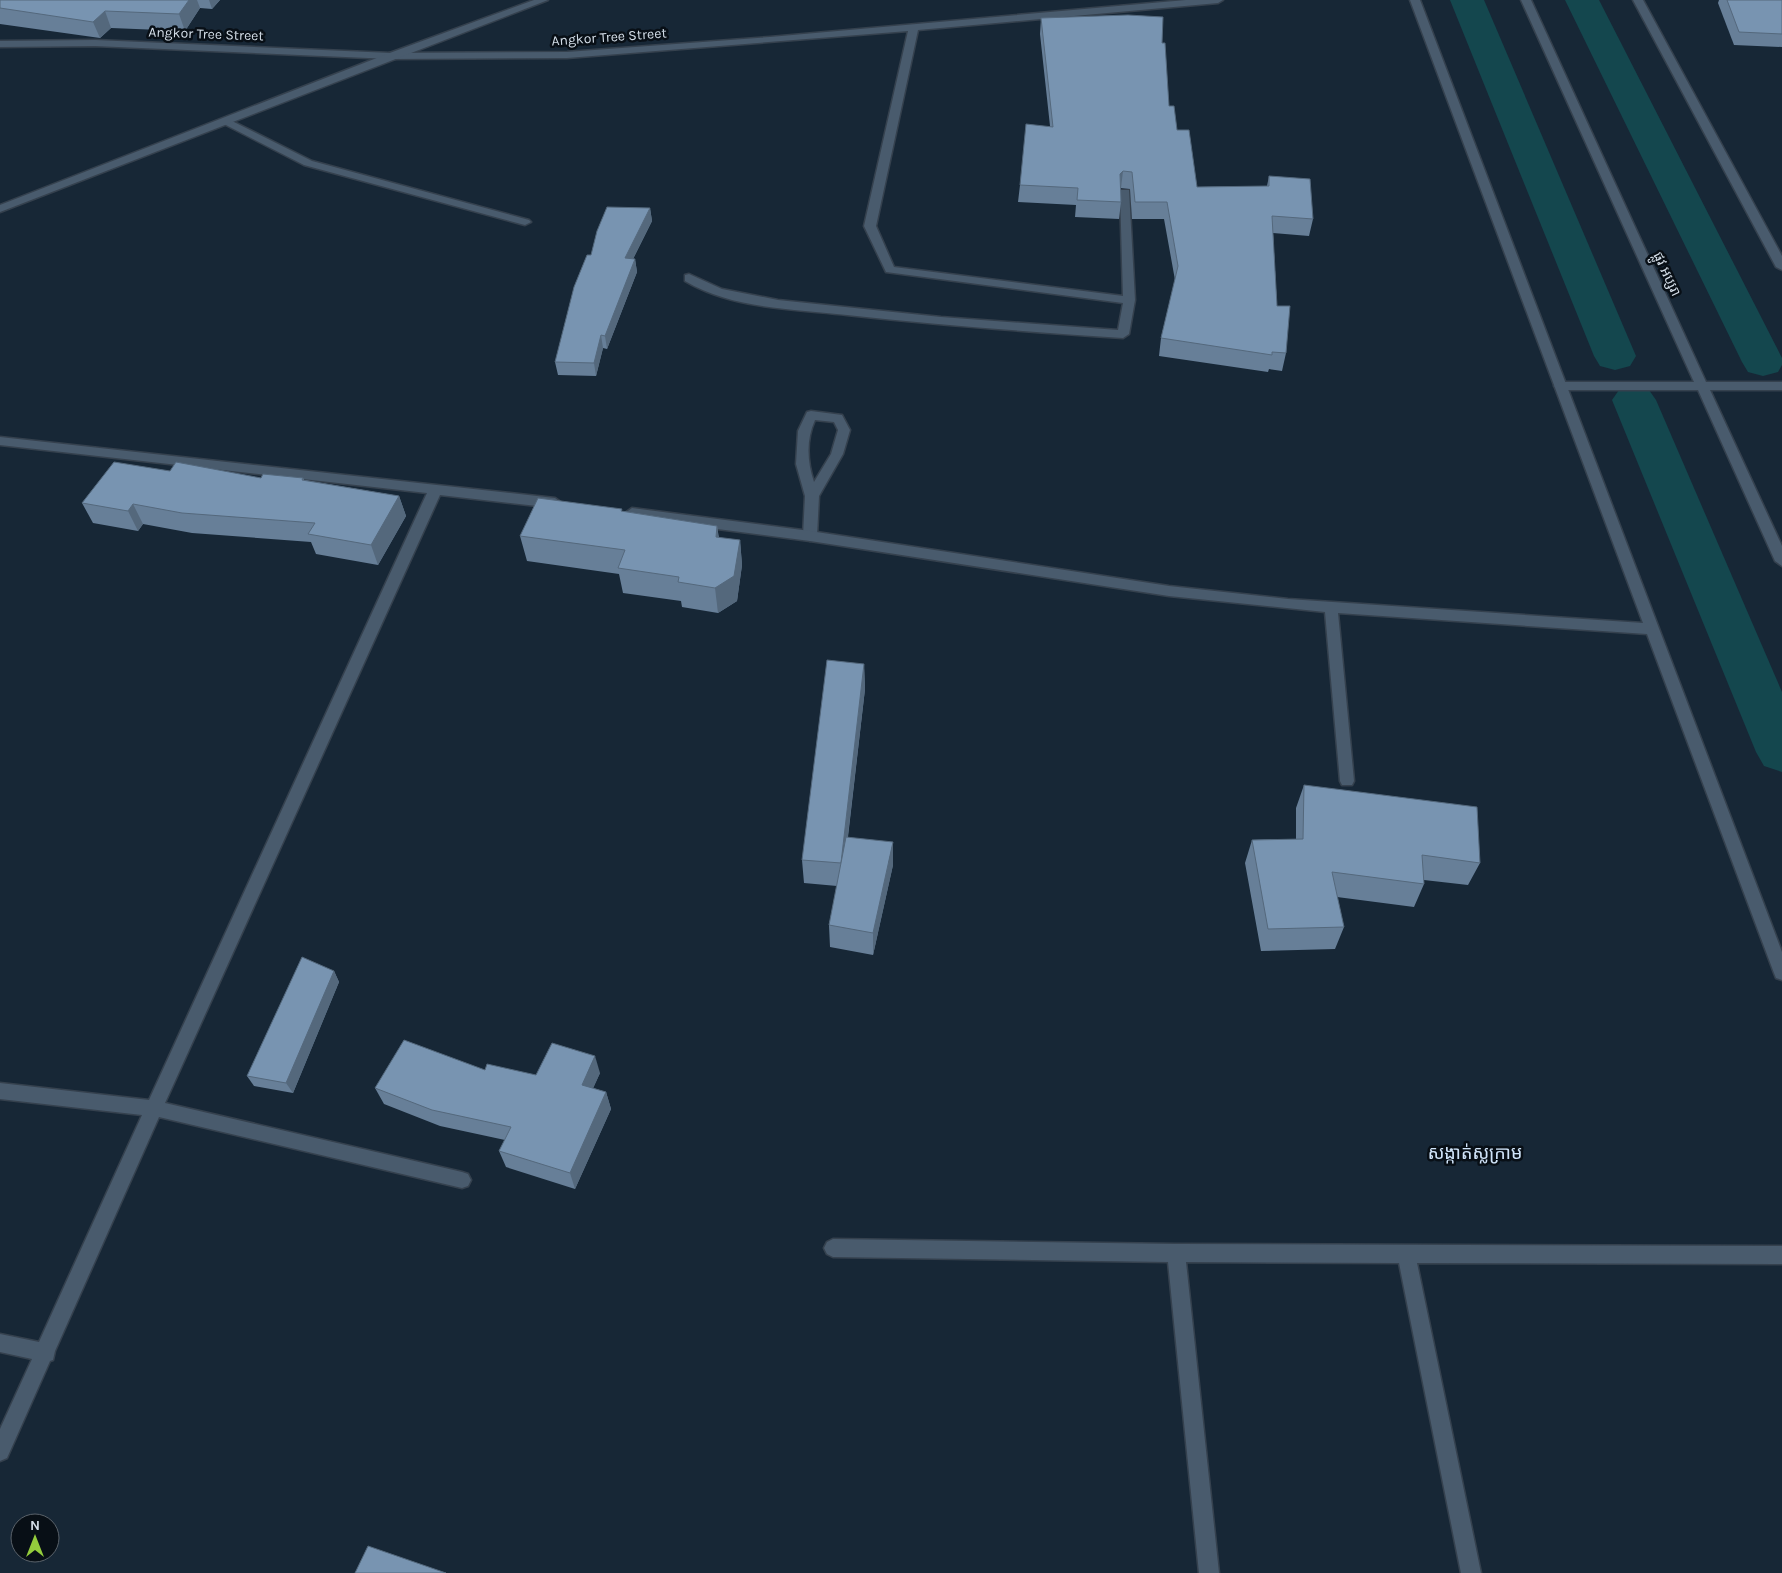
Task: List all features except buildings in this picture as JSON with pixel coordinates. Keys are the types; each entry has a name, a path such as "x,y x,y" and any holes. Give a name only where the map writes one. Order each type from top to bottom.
{"street":[{"path":"0,209 228,122 391,56 542,0"},
{"name":"Angkor Tree Street","path":"0,44 114,44 391,56 567,55 1218,0"},
{"path":"1415,0 1782,973"},
{"name":"ផ្លូវ អប្សរា","path":"1526,0 1782,561"},
{"path":"1638,0 1782,267"},
{"path":"914,26 870,226 890,270 1129,300"},
{"path":"228,122 308,163 525,222"},
{"path":"689,278 697,284 768,303 962,324 1124,334 1129,300 1125,192"},
{"path":"1560,386 1782,386"},
{"path":"810,536 812,496 802,464 804,431 811,415 830,415 838,418 844,430 837,454 812,496"},
{"path":"0,441 436,488 564,505"},
{"path":"0,1451 436,488"},
{"path":"623,512 810,536 1170,591 1331,607 1652,629"},
{"path":"1331,607 1348,781"},
{"path":"0,1091 154,1108 462,1180"},
{"path":"833,1248 1176,1253 1406,1252 1782,1255"},
{"path":"1406,1252 1471,1573"},
{"path":"1176,1253 1208,1573"},
{"path":"0,1343 46,1353"}],"waterway":[{"path":"1467,0 1615,356"},
{"path":"1582,0 1763,362"},
{"path":"1634,400 1782,752"}],"district":[{"name":"សង្កាត់ស្លក្រាម","path":"1475,1153"}]}
